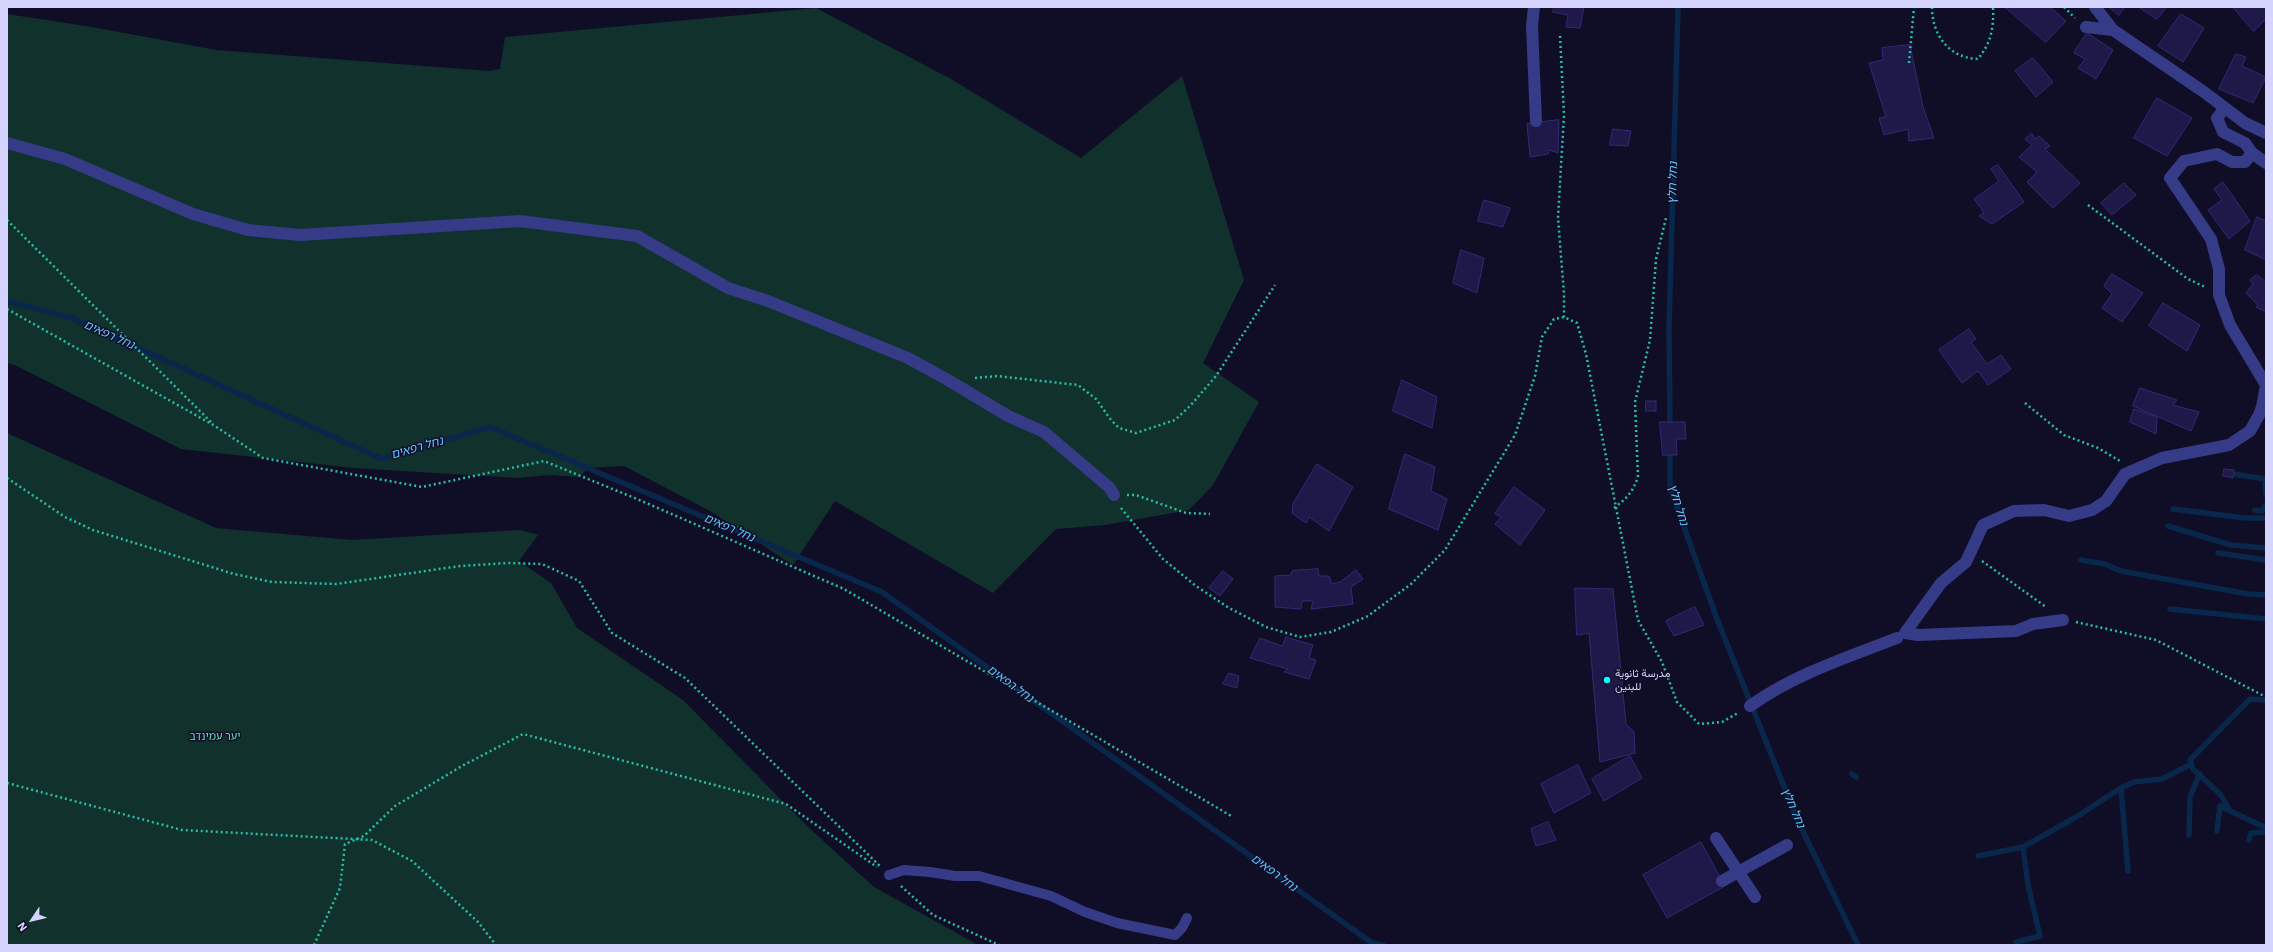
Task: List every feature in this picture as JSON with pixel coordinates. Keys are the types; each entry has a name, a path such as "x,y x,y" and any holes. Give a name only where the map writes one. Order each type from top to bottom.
{"street":[{"path":"1534,7 1532,26 1536,121"},
{"path":"2094,7 2113,30 2245,123 2266,133"},
{"path":"2086,27 2113,30"},
{"path":"2225,108 2217,118 2223,132 2245,143 2252,153 2266,163"},
{"path":"7,143 65,159 193,214 248,230 300,235 520,221 637,236 728,288 768,301 908,358 1008,416 1044,432 1110,488 1114,495"},
{"path":"2068,621 2033,624 2016,631 1918,635 1905,633 1941,582 1966,562 1983,525 2014,510 2044,510 2069,516 2092,510 2106,500 2126,474 2136,469 2162,458 2229,445 2250,431 2262,408 2266,386 2230,325 2219,295 2219,269 2210,239 2170,178 2184,161 2218,154 2232,162 2245,162 2252,153"},
{"path":"1750,706 1773,690 1821,666 1897,638"},
{"path":"1716,838 1754,897"},
{"path":"1722,881 1787,845"}],"lane":[{"path":"889,875 904,870 955,876 979,876 1051,896 1085,912 1117,923 1175,934 1182,928 1187,918"}],"path":[{"path":"1910,63 1914,7"},
{"path":"1932,7 1932,17 1944,44 1953,53 1964,59 1978,59 1985,50 1992,34 1993,7"},
{"path":"1560,36 1564,115 1558,218 1564,294 1564,317"},
{"path":"2088,205 2188,279 2219,295"},
{"path":"1614,508 1627,498 1634,488 1638,477 1635,402 1650,340 1656,259 1666,218"},
{"path":"7,220 215,426"},
{"path":"948,380 997,376 1078,385 1096,400 1119,428 1136,433 1175,420 1190,406 1216,376 1275,285"},
{"path":"7,309 215,426 263,458 422,487 544,461 844,589 1233,817"},
{"path":"1210,514 1186,513 1136,495 1114,495 1124,513 1163,558 1196,586 1229,608 1266,627 1300,637 1331,632 1368,616 1411,584 1445,550 1515,435 1535,376 1542,337 1554,319 1564,317 1577,323 1581,335 1614,508 1638,620 1662,662 1677,702 1699,724 1722,722 1750,706"},
{"path":"2025,403 2064,435 2098,448 2136,469"},
{"path":"7,478 65,516 93,530 234,574 272,582 336,584 460,566 508,563 542,564 579,581 612,633 685,678 889,875 934,915 999,945"},
{"path":"1970,555 1992,567 2068,621 2084,622 2156,640 2266,697"},
{"path":"314,945 340,888 345,844 364,836 395,806 462,766 523,734 786,804 889,875"},
{"path":"7,783 182,830 372,840 412,861 478,922 496,945"}],"green space":[{"path":"816,8 951,79 1081,158 1182,76 1244,280 1203,363 1259,402 1213,485 1189,510 1105,525 1056,529 993,593 835,501 793,565 710,511 624,466 588,468 579,477 549,475 517,478 354,468 181,449 15,365 7,363 7,14 92,27 216,50 489,71 500,69 505,37"},
{"name":"יער עמינדב","path":"7,433 216,528 352,540 520,530 538,535 519,561 551,583 577,628 683,700 809,828 874,887 978,945 7,945"}],"building":[{"path":"1554,7 1584,7 1580,28 1566,27 1568,15 1553,12"},
{"path":"2005,7 2050,7 2066,21 2046,42"},
{"path":"2109,7 2125,7 2119,15"},
{"path":"2139,7 2167,7 2157,19"},
{"path":"2233,7 2266,7 2266,19 2254,31"},
{"path":"2181,14 2204,28 2183,62 2158,46"},
{"path":"2087,33 2113,50 2096,79 2078,68 2085,59 2074,53"},
{"path":"1910,45 1923,107 1934,138 1909,141 1908,129 1884,135 1879,118 1886,117 1869,63 1883,60 1882,48"},
{"path":"2236,54 2246,57 2242,66 2266,77 2253,103 2219,89"},
{"path":"2033,58 2053,82 2036,97 2015,71"},
{"path":"2157,98 2192,118 2167,156 2134,138"},
{"path":"1559,120 1558,153 1549,150 1548,154 1530,157 1527,124"},
{"path":"1613,129 1631,131 1628,146 1610,145"},
{"path":"2032,134 2035,139 2039,136 2050,146 2045,149 2080,183 2053,208 2027,182 2037,172 2019,157 2032,145 2025,139"},
{"path":"1998,165 2024,202 1992,224 1979,216 1984,213 1974,199 1999,181 1991,169"},
{"path":"2223,182 2250,221 2229,239 2208,210 2222,200 2214,189"},
{"path":"2124,183 2136,195 2112,215 2101,203"},
{"path":"1484,200 1510,208 1503,227 1478,221"},
{"path":"2257,217 2266,221 2266,260 2245,250"},
{"path":"1461,250 1484,258 1477,293 1453,283"},
{"path":"2112,274 2143,293 2122,322 2102,308 2112,294 2104,286"},
{"path":"2257,275 2266,282 2266,312 2256,307 2258,305 2246,293 2253,284 2250,280"},
{"path":"2163,303 2200,325 2187,351 2149,326"},
{"path":"1969,329 1976,339 1971,342 1987,364 2001,355 2011,369 1988,385 1978,371 1962,383 1939,350"},
{"path":"1402,380 1437,397 1432,428 1393,411"},
{"path":"2140,388 2177,400 2173,405 2199,412 2191,431 2133,406"},
{"path":"1646,401 1656,401 1656,411 1646,411"},
{"path":"2134,409 2157,417 2156,434 2130,422"},
{"path":"1660,422 1685,422 1686,439 1676,439 1677,455 1663,455"},
{"path":"1405,454 1435,467 1431,491 1447,499 1438,530 1389,509"},
{"path":"1317,464 1353,487 1329,531 1309,517 1306,523 1292,513 1293,504"},
{"path":"2224,469 2234,470 2233,478 2223,476"},
{"path":"1514,487 1545,510 1520,545 1495,524 1501,517 1495,514"},
{"path":"1318,569 1319,576 1329,576 1332,584 1340,582 1356,570 1363,579 1351,587 1353,604 1311,609 1313,601 1302,601 1301,609 1275,607 1275,576 1291,575 1292,571"},
{"path":"1223,571 1233,579 1220,596 1209,588"},
{"name":"مدرسة ثانوية للبنين","path":"1575,588 1613,589 1626,724 1634,732 1635,753 1600,762 1589,633 1577,635"},
{"path":"1695,607 1704,625 1674,636 1666,621"},
{"path":"1286,637 1313,645 1309,658 1316,660 1309,679 1284,672 1288,669 1250,658 1260,638 1282,646"},
{"path":"1229,673 1239,676 1237,688 1223,684"},
{"path":"1630,756 1642,778 1604,801 1592,779"},
{"path":"1578,765 1591,793 1554,813 1541,784"},
{"path":"1548,822 1556,840 1536,846 1531,829"},
{"path":"1701,842 1725,886 1667,918 1643,875"}],"waterway":[{"name":"נחל חלץ","path":"1670,429 1669,328 1678,7"},
{"name":"נחל רפאים","path":"7,301 72,318 382,459 490,427 882,592 1372,943 1383,945"},
{"name":"נחל חלץ","path":"1670,449 1670,488 1717,619 1797,819 1858,945"},
{"path":"2233,474 2266,479"},
{"path":"2265,479 2266,494"},
{"path":"2255,510 2262,511 2266,505"},
{"path":"2173,509 2245,518 2266,518"},
{"path":"2168,526 2231,545 2266,548"},
{"path":"2218,553 2266,560"},
{"path":"2081,560 2105,564 2121,571 2248,594 2266,595"},
{"path":"2170,609 2266,619"},
{"path":"2229,809 2221,795 2193,769 2190,760 2250,699 2266,700"},
{"path":"1978,856 2023,847 2078,816 2119,789 2134,782 2162,779 2191,764"},
{"path":"1852,774 1856,777"},
{"path":"2189,835 2190,796 2200,774"},
{"path":"2121,788 2128,871"},
{"path":"2217,831 2220,806 2266,828"},
{"path":"2249,840 2251,833 2263,832 2266,829"},
{"path":"2017,945 2016,942 2040,936 2028,885 2023,847"}],"place":[{"name":"مدرسة ثانوية للبنين","path":"1607,680"}]}
